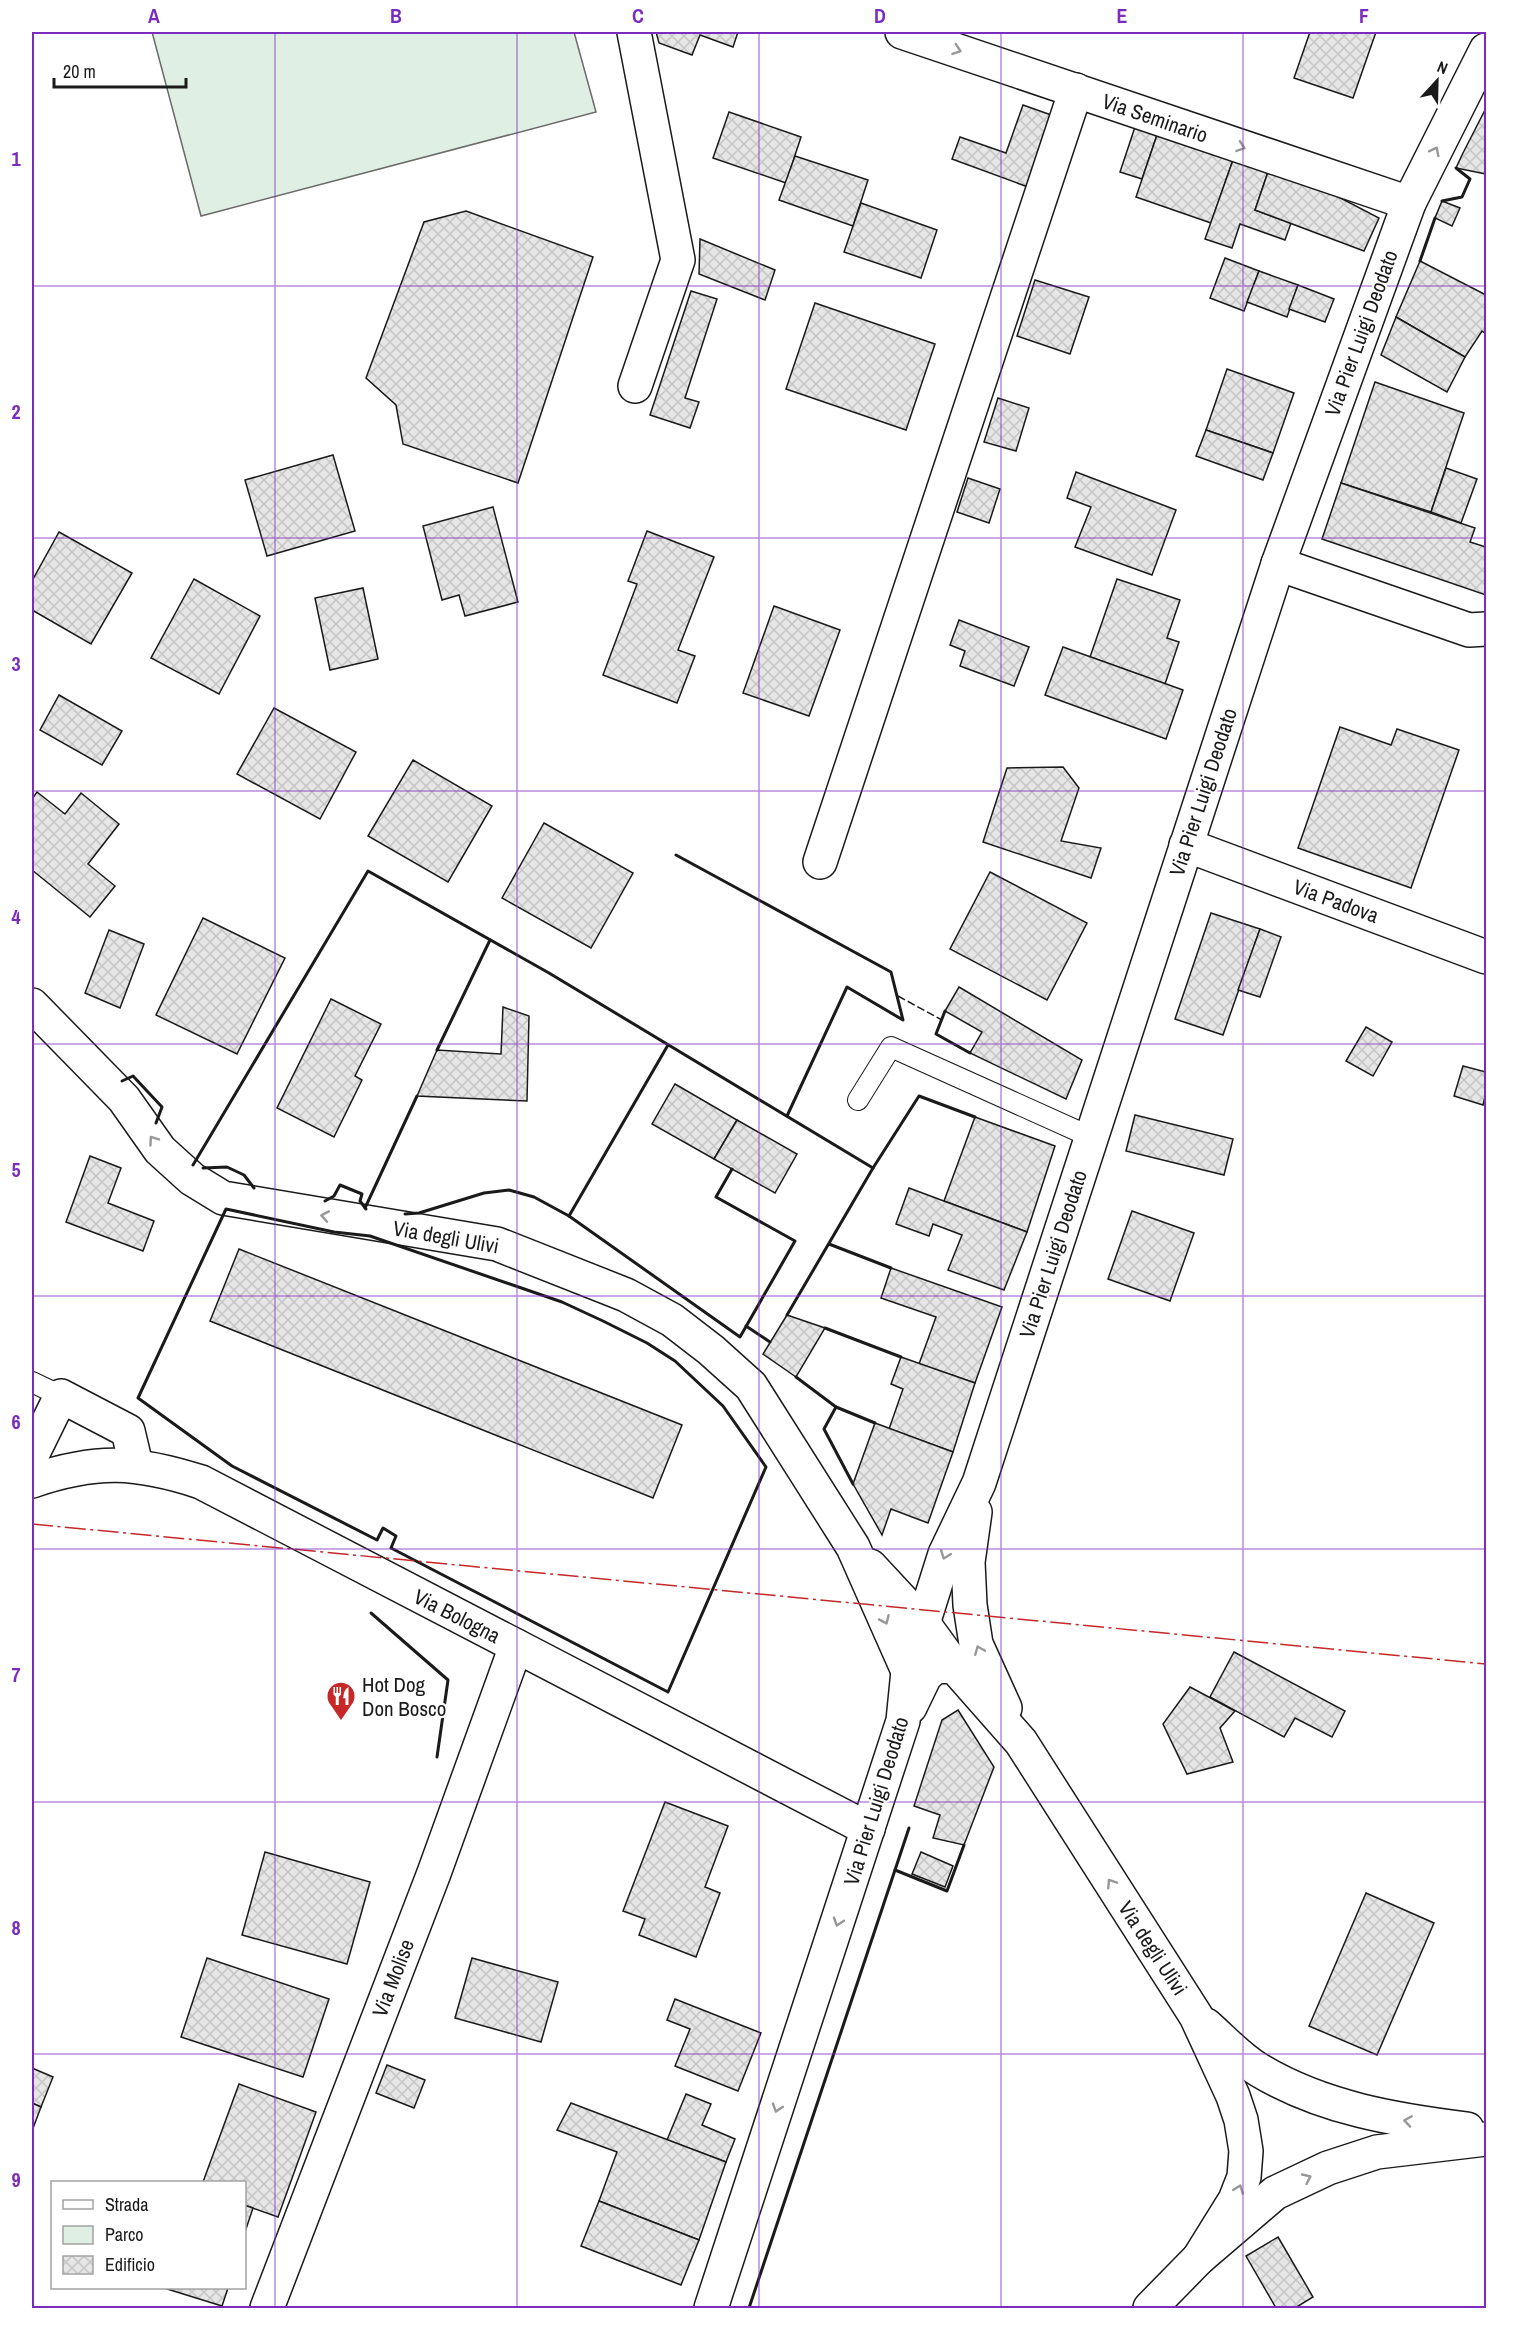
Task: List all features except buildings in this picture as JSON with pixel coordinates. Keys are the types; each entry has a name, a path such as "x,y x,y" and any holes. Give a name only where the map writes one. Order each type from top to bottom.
{"street":[{"path":"634,32 678,260 635,386"},
{"name":"Via Seminario","path":"902,32 1409,203"},
{"name":"Via Pier Luigi Deodato","path":"711,2308 903,1721 908,1671 945,1554 979,1483 1278,564 1409,203 1486,50"},
{"path":"820,862 1076,90"},
{"path":"1278,564 1469,630 1486,629"},
{"name":"Via Padova","path":"1186,845 1486,957"},
{"name":"Via degli Ulivi","path":"32,1005 124,1099 160,1150 192,1179 224,1197 497,1244 626,1295 672,1320 711,1350 751,1386 853,1547 923,1623 955,1667 1021,1742 1196,2016 1233,2096 1241,2120 1246,2151 1244,2177 1235,2200 1199,2258"},
{"path":"32,1455 60,1396 128,1431 136,1465"},
{"name":"Via Bologna","path":"32,1481 59,1472 90,1467 136,1465 201,1482 868,1829"},
{"path":"979,1483 968,1562 970,1605 976,1644 1021,1742"},
{"path":"853,1547 908,1671"},
{"name":"Via Molise","path":"267,2308 429,1884 516,1646"},
{"path":"903,1721 925,1676 936,1666 955,1667"},
{"path":"1196,2016 1258,2070 1328,2102 1371,2115 1486,2131"},
{"path":"1150,2308 1199,2258 1275,2193 1328,2168 1377,2152 1486,2139"}],"lane":[{"path":"858,1100 891,1047 1091,1137"},
{"path":"32,1382 60,1396"}],"green space":[{"path":"152,32 574,32 596,112 201,216"}],"fence":[{"path":"898,996 942,1020"}],"wall":[{"path":"1442,201 1462,197 1470,179 1456,168"},
{"path":"1420,261 1435,218"},
{"path":"676,855 891,972 903,1020 847,987 787,1116"},
{"path":"193,1165 368,871 549,973 873,1168"},
{"path":"437,1050 490,940"},
{"path":"945,1011 936,1034 970,1053"},
{"path":"569,1216 668,1045"},
{"path":"122,1081 133,1076 162,1107 156,1123"},
{"path":"365,1208 417,1096"},
{"path":"787,1315 873,1168 919,1096 975,1117"},
{"path":"203,1168 227,1167 244,1175 254,1188"},
{"path":"405,1214 419,1213 484,1193 509,1190 534,1197 569,1216 740,1337 795,1241 716,1197 732,1169"},
{"path":"325,1201 334,1196 340,1185 362,1194 360,1201 366,1209"},
{"path":"226,1209 334,1232 370,1236 562,1302 647,1343 675,1361 723,1406 766,1467 668,1692 391,1548 396,1536 383,1528 377,1540 232,1466 138,1398 226,1209"},
{"path":"829,1244 891,1268"},
{"path":"746,1326 770,1342"},
{"path":"825,1328 901,1357"},
{"path":"796,1377 836,1407 824,1429 853,1484"},
{"path":"836,1407 875,1423"},
{"path":"371,1613 448,1680 437,1757"},
{"path":"909,1828 895,1870 947,1891 964,1845"},
{"path":"749,2308 895,1870"}],"power":[{"path":"32,1524 1486,1664"}],"place":[{"name":"Hot Dog Don Bosco","path":"341,1722"}]}
